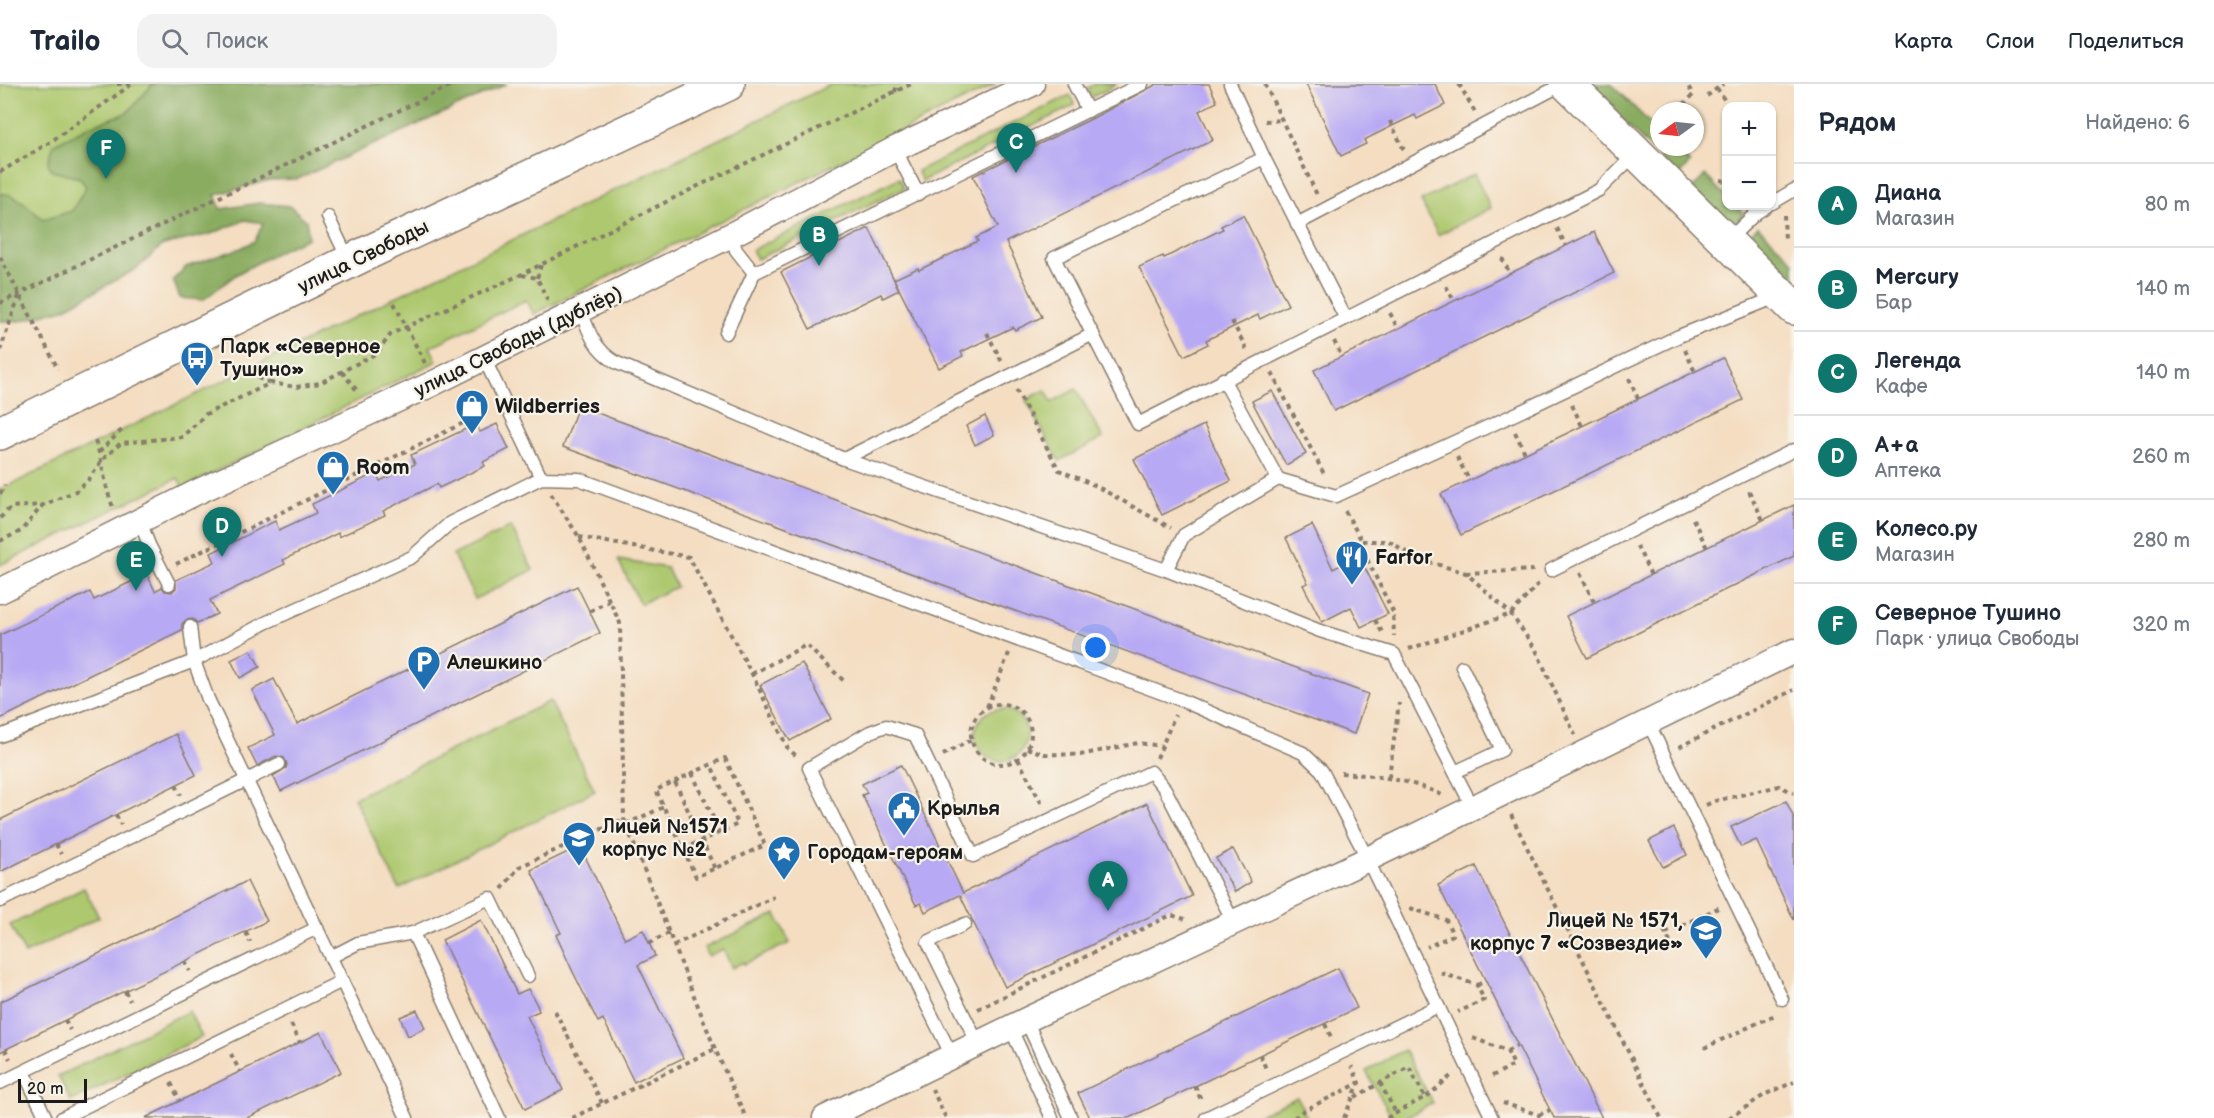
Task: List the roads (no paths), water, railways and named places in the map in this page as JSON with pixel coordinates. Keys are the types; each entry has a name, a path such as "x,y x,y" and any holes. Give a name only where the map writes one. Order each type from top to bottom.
{"main road":[{"path":"1565,84 1787,302"},
{"name":"улица Свободы","path":"0,433 715,87"}],"street":[{"name":"улица Свободы (дублёр)","path":"0,591 197,492 434,383 730,235 895,149 1032,84"},
{"path":"825,1118 1368,859 1794,651"}],"lane":[{"path":"1074,84 1088,111"},
{"path":"726,333 754,273 1142,84"},
{"path":"1230,84 1264,158 1345,317"},
{"path":"1297,224 1565,84"},
{"path":"895,149 918,194"},
{"path":"1264,158 1054,258 1138,424 1264,358 1599,190 1636,153"},
{"path":"1776,200 1794,190"},
{"path":"1727,242 1761,210"},
{"path":"328,217 350,262"},
{"path":"730,235 736,250 754,273"},
{"path":"1223,379 1278,479 1336,496 1679,336 1787,302"},
{"path":"581,310 602,354 617,363 844,459 1166,570 1320,631 1394,654 1473,808"},
{"path":"844,459 1092,334"},
{"path":"484,358 540,478"},
{"path":"1551,570 1794,450"},
{"path":"0,736 194,661 266,623 412,557 450,523 540,478 579,479 1181,700 1303,753 1322,771 1368,859 1492,1118"},
{"path":"1166,570 1184,535 1278,479"},
{"path":"140,521 149,545 169,584"},
{"path":"190,627 194,661 208,699 407,1118"},
{"path":"1455,772 1502,750 1462,667"},
{"path":"1647,722 1734,900 1782,1005"},
{"path":"952,1056 809,768 870,732 886,726 915,735 973,856 1151,772 1165,789 1234,923"},
{"path":"0,901 279,764"},
{"path":"331,957 358,943 413,933 490,898 528,976"},
{"path":"964,924 928,942 978,1044"},
{"path":"0,1083 317,928"},
{"path":"413,933 499,1118"},
{"path":"62,1118 342,981"},
{"path":"1206,1118 1438,1006"},
{"path":"1018,1024 1052,1118"},
{"path":"1018,1024 1071,1118"},
{"path":"24,1072 46,1118"}],"place":[{"name":"Легенда","path":"1016,173"},
{"name":"Северное Тушино","path":"106,179"},
{"name":"Mercury","path":"819,266"},
{"name":"Парк «Северное Тушино»","path":"197,387"},
{"name":"Wildberries","path":"472,435"},
{"name":"Room","path":"333,496"},
{"name":"А+а","path":"222,557"},
{"name":"Farfor","path":"1352,586"},
{"name":"Колесо.ру","path":"136,591"},
{"name":"Алешкино","path":"424,691"},
{"name":"Крылья","path":"904,837"},
{"name":"Лицей №1571 корпус №2","path":"579,867"},
{"name":"Городам-героям","path":"784,881"},
{"name":"Диана","path":"1108,911"},
{"name":"Лицей № 1571, корпус 7 «Созвездие»","path":"1706,960"}]}
